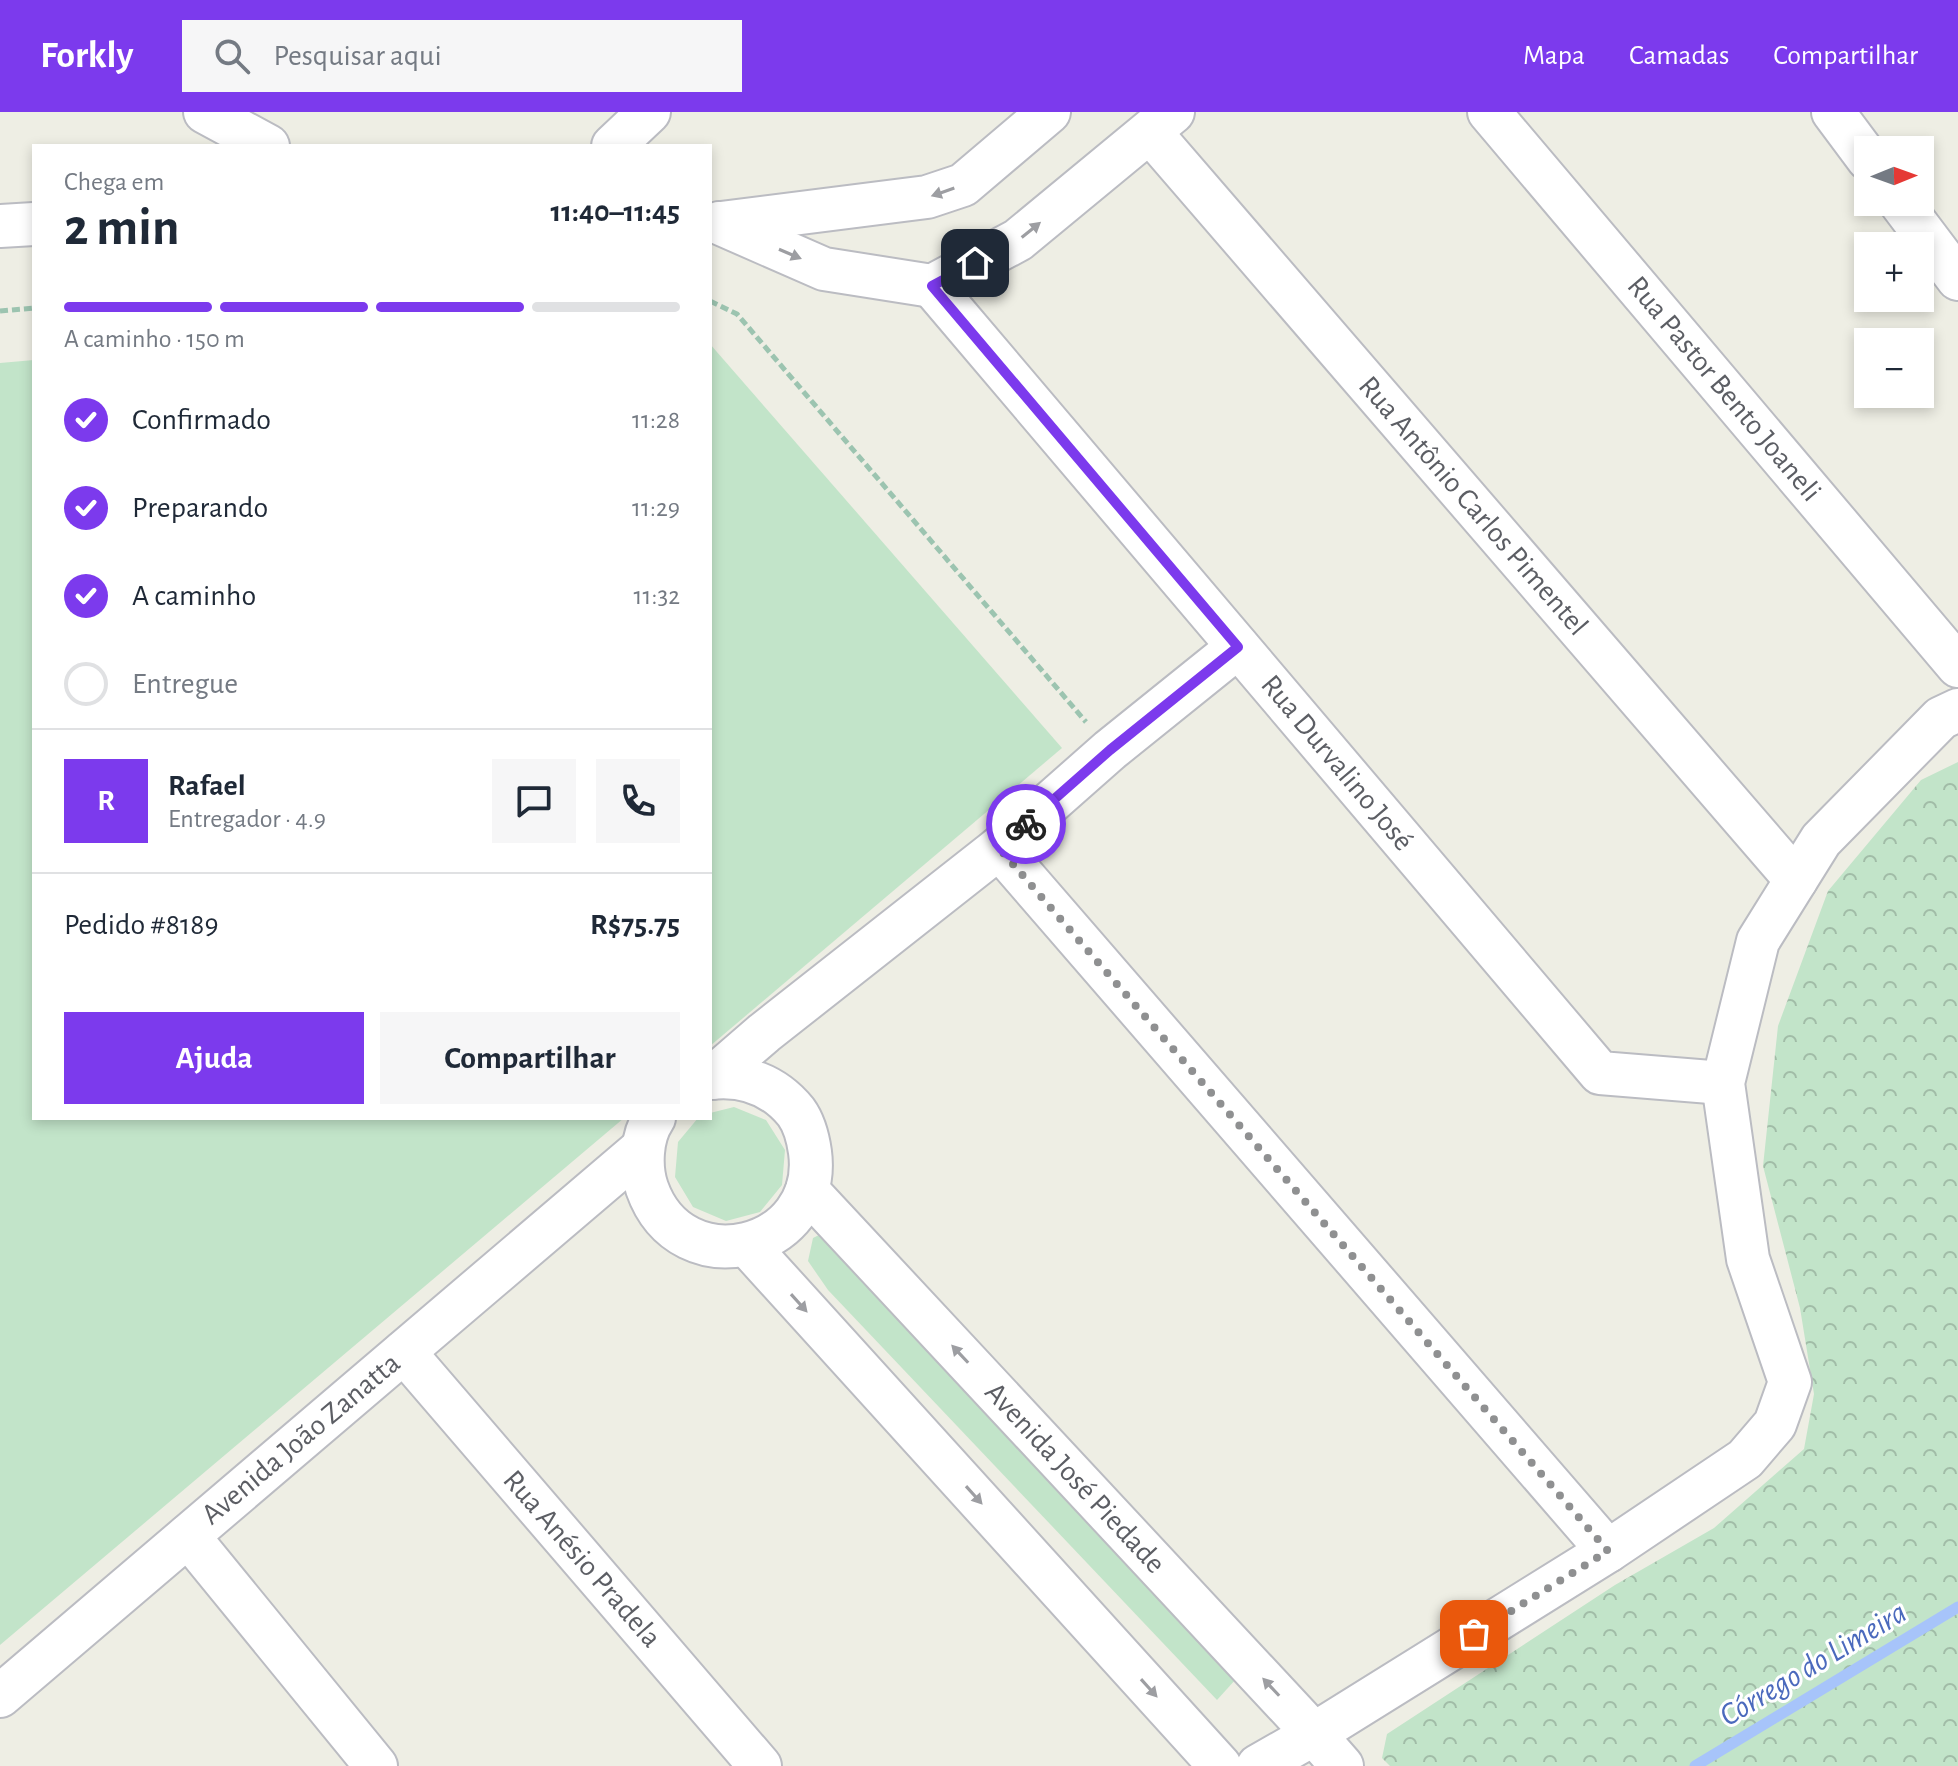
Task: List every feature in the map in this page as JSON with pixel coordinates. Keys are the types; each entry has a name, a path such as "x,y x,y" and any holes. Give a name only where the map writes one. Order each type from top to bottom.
{"street":[{"path":"205,112 264,144"},
{"path":"615,144 649,112"},
{"path":"714,223 927,197 963,185 1049,112"},
{"name":"Rua Pastor Bento Joaneli","path":"1489,112 1958,666"},
{"path":"1833,112 1854,140"},
{"path":"714,223 824,269 932,286 1018,240 1162,122"},
{"name":"Rua Antônio Carlos Pimentel","path":"1162,122 1796,880"},
{"path":"1911,216 1958,279"},
{"path":"0,226 32,224"},
{"name":"Rua Durvalino José","path":"932,286 1600,1073 1723,1083"},
{"path":"712,1077 999,848 1110,750 1238,647"},
{"path":"1258,1766 1608,1551 1745,1459 1775,1424 1790,1382 1748,1259 1723,1083 1758,941 1821,840 1941,718 1958,710"},
{"path":"999,848 1608,1551"},
{"path":"759,1083 764,1033"},
{"path":"649,1133 643,1176 652,1202 669,1224 692,1240 719,1247 747,1245 772,1234 793,1215 807,1190 812,1165 809,1139 798,1115 782,1096 759,1083 736,1077 712,1078"},
{"name":"Avenida João Zanatta","path":"0,1696 603,1182 649,1133"},
{"path":"603,1182 652,1202"},
{"name":"Avenida José Piedade","path":"807,1190 1342,1766"},
{"path":"747,1245 1220,1766"},
{"name":"Rua Anésio Pradela","path":"404,1352 760,1766"},
{"path":"188,1536 376,1766"}],"path":[{"path":"712,302 737,314 1110,750"},
{"path":"0,311 32,308"}],"green space":[{"path":"712,346 1062,748 712,1044"},
{"path":"32,360 32,1120 622,1120 0,1645 0,363"},
{"path":"1958,762 1958,1766 1390,1766 1382,1758 1387,1734 1615,1585 1714,1528 1804,1449 1814,1394 1800,1308 1763,1166 1778,1026 1828,891 1921,780"},
{"path":"734,1107 766,1120 785,1150 782,1185 760,1212 726,1221 693,1207 675,1177 678,1142 696,1120 712,1120 712,1112"},
{"path":"827,1231 1236,1679 1217,1700 828,1290 808,1261 813,1238"}],"waterway":[{"name":"Córrego do Limeira","path":"1695,1766 1958,1607"}],"way so far":[{"path":"1026,824 999,848 1608,1551 1474,1634"}],"route":[{"path":"975,263 932,286 1238,647 1110,750 1026,824"}]}
